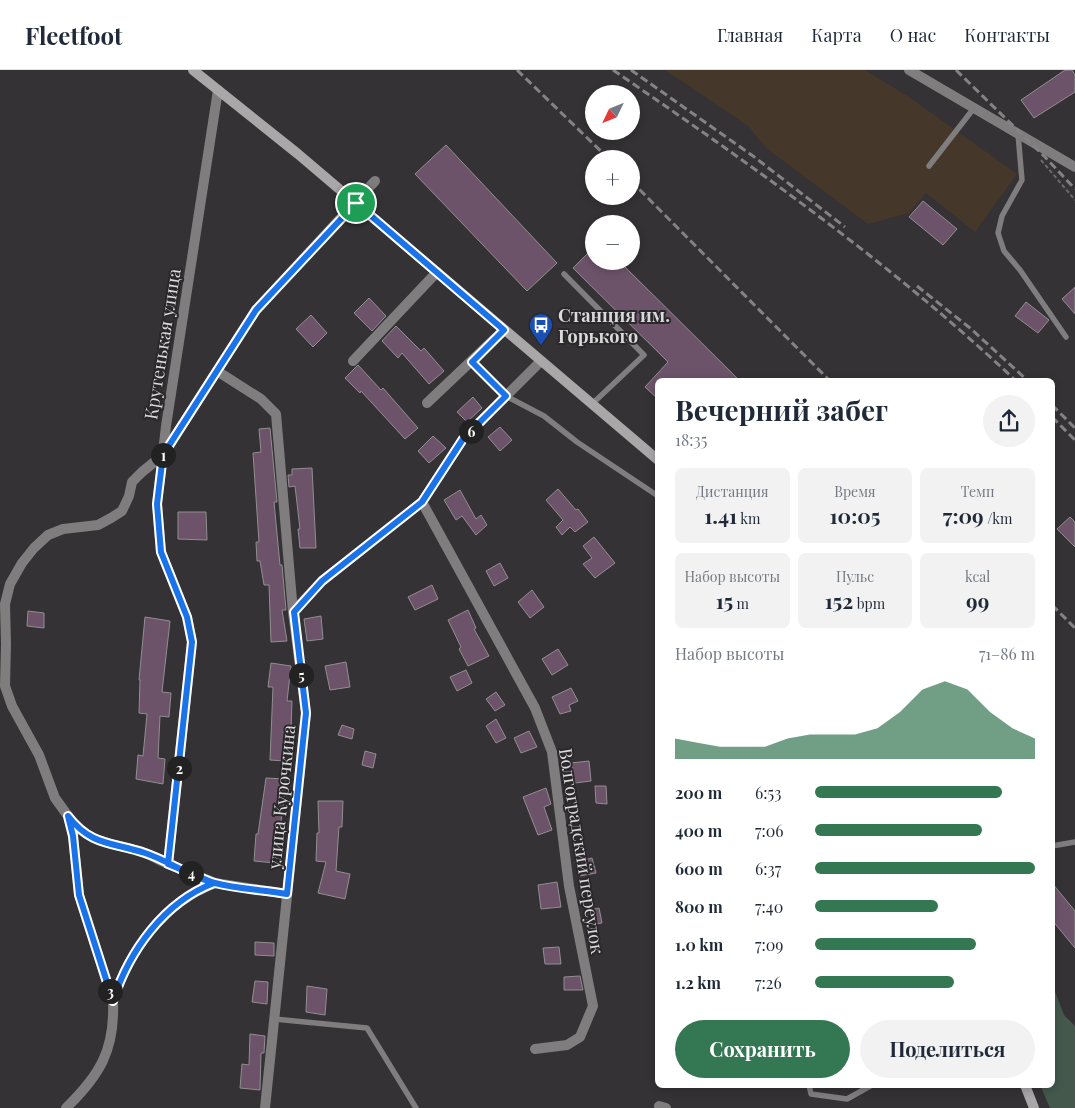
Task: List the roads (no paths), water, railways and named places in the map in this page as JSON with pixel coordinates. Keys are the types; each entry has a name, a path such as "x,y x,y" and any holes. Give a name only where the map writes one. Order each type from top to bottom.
{"main road":[{"path":"192,70 298,154 655,457"},
{"path":"1026,1088 1034,1108"}],"street":[{"path":"909,70 1075,167"},
{"name":"Крутенькая улица","path":"168,864 192,642 187,617 161,552 157,504 218,90"},
{"path":"287,894 214,883 146,854 110,845 91,837 77,828 55,798 38,755 12,706 5,686 5,604 10,584 22,564 34,548 48,535 63,529 98,524 122,511 129,496 132,482 163,455 256,310 375,181"},
{"path":"353,360 437,272"},
{"path":"427,403 504,330"},
{"path":"294,612 322,581 422,502 463,439 541,361"},
{"name":"улица Курочкина","path":"217,371 261,399 276,414 294,612 306,713 265,1108"},
{"name":"Волгоградский переулок","path":"422,502 535,708 552,752 569,886 593,1006 580,1037 568,1045 535,1049"},
{"path":"66,1108 95,1077 108,1050 114,1019 113,1001 79,895 73,836 68,816"},
{"path":"113,1001 125,969 152,930 182,900 198,889 214,883"}],"lane":[{"path":"929,166 974,108"},
{"path":"1018,134 1022,180 1002,216 998,233 1004,250 1066,337"},
{"path":"564,274 644,355 592,404"},
{"path":"472,362 506,396 544,416 578,442 655,494"},
{"path":"1055,845 1075,842"},
{"path":"274,1019 367,1028 416,1108"},
{"path":"810,1088 811,1094 847,1099 867,1088"}],"railway":[{"path":"517,70 600,150"},
{"path":"613,70 718,143 871,256 968,337 1013,378"},
{"path":"631,70 753,156 845,227"},
{"path":"956,70 1075,189"},
{"path":"640,190 827,378"},
{"path":"917,286 970,328 1025,378"},
{"path":"1055,408 1075,428"},
{"path":"1055,420 1075,440"},
{"path":"1055,608 1075,628"}],"place":[{"name":"Станция им. Горького","path":"541,346"}]}
